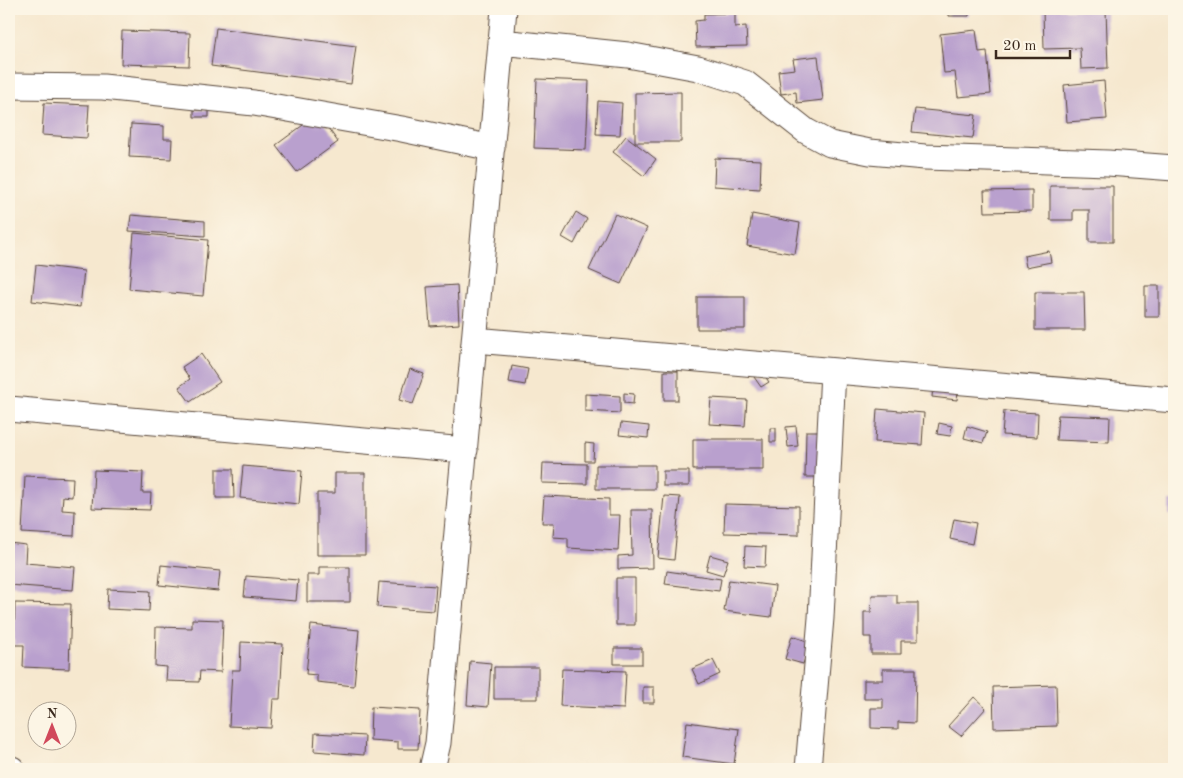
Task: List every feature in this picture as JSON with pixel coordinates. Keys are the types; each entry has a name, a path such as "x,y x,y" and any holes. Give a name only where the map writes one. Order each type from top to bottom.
{"street":[{"path":"432,769 438,743 504,9"},
{"path":"501,42 628,55 698,68 745,83 806,131 830,144 870,152 925,157 1174,168"},
{"path":"9,86 103,87 254,103 402,129 492,148"},
{"path":"475,340 1174,400"},
{"path":"808,769 821,618 833,371"},
{"path":"9,409 465,450"}],"building":[{"path":"949,9 969,9 969,16 949,16"},
{"path":"1043,9 1106,10 1108,68 1081,69 1080,48 1044,49"},
{"path":"735,13 735,27 746,26 747,46 696,47 695,21 704,20 704,14"},
{"path":"216,28 356,46 351,84 211,66"},
{"path":"976,30 979,52 987,51 991,94 958,97 955,72 944,73 940,34"},
{"path":"122,31 190,33 189,66 121,64"},
{"path":"818,56 823,100 797,103 796,92 781,94 778,71 795,69 793,59"},
{"path":"537,79 589,81 586,150 534,148"},
{"path":"1104,81 1107,119 1067,122 1064,85"},
{"path":"681,92 681,142 635,142 635,93"},
{"path":"598,101 622,103 620,135 596,134"},
{"path":"44,103 89,105 87,138 42,135"},
{"path":"915,109 976,115 973,138 912,132"},
{"path":"194,110 209,110 209,117 194,117"},
{"path":"318,114 338,142 297,172 276,145"},
{"path":"131,124 164,126 164,139 172,139 171,159 129,157"},
{"path":"626,136 656,159 644,176 613,152"},
{"path":"715,158 761,160 760,189 714,186"},
{"path":"1050,186 1113,186 1113,242 1089,242 1089,210 1073,210 1073,220 1050,220"},
{"path":"1032,190 1032,211 985,212 984,191"},
{"path":"576,212 587,219 574,244 562,237"},
{"path":"615,214 647,228 621,284 589,270"},
{"path":"752,214 800,223 795,254 747,246"},
{"path":"131,215 205,221 205,236 129,231"},
{"path":"134,233 208,240 203,296 129,289"},
{"path":"1049,251 1051,262 1026,267 1024,256"},
{"path":"36,265 84,271 80,307 32,301"},
{"path":"457,285 459,324 430,326 427,287"},
{"path":"1145,286 1159,286 1159,317 1145,317"},
{"path":"1035,292 1084,292 1085,330 1035,330"},
{"path":"697,297 745,297 745,329 697,329"},
{"path":"201,354 220,382 190,402 179,387 190,379 182,367"},
{"path":"512,366 528,369 525,385 509,382"},
{"path":"410,369 424,374 413,404 399,400"},
{"path":"664,371 678,371 678,400 664,400"},
{"path":"762,372 769,382 761,387 754,377"},
{"path":"933,387 958,390 957,400 932,397"},
{"path":"624,393 634,394 633,404 624,403"},
{"path":"585,394 620,396 620,413 585,411"},
{"path":"711,398 747,400 745,426 709,424"},
{"path":"877,409 924,413 922,445 875,442"},
{"path":"1004,411 1038,413 1037,437 1002,435"},
{"path":"1058,415 1110,417 1109,442 1056,440"},
{"path":"621,423 649,426 648,438 619,435"},
{"path":"939,423 952,426 950,436 937,434"},
{"path":"796,426 798,446 788,447 786,427"},
{"path":"967,426 987,432 983,443 964,438"},
{"path":"770,428 776,428 776,442 770,442"},
{"path":"806,431 820,431 819,477 805,477"},
{"path":"693,439 763,439 763,470 693,470"},
{"path":"585,443 594,444 593,461 585,461"},
{"path":"543,463 587,464 587,484 542,483"},
{"path":"596,465 655,465 655,489 596,489"},
{"path":"243,466 302,471 299,504 240,498"},
{"path":"216,469 233,469 234,498 216,498"},
{"path":"94,470 143,472 142,493 151,493 150,510 92,508"},
{"path":"663,471 689,471 689,486 663,486"},
{"path":"335,473 365,473 365,555 317,555 317,493 335,493"},
{"path":"25,476 73,478 72,497 63,496 62,510 75,511 74,536 22,533"},
{"path":"544,496 609,499 609,515 620,515 618,551 568,548 568,538 553,537 554,523 542,523"},
{"path":"664,496 680,497 674,560 658,558"},
{"path":"1169,501 1174,501 1174,515 1169,515"},
{"path":"725,504 799,506 799,535 724,533"},
{"path":"631,510 652,510 653,568 618,569 618,556 632,555"},
{"path":"954,519 976,523 972,544 950,539"},
{"path":"9,543 26,545 25,563 75,567 73,590 9,585"},
{"path":"745,546 766,547 765,567 744,566"},
{"path":"710,555 728,560 723,575 706,570"},
{"path":"161,565 220,571 218,591 159,585"},
{"path":"319,567 350,567 350,602 307,602 307,575 319,575"},
{"path":"667,571 721,579 719,591 665,584"},
{"path":"246,576 298,580 296,601 244,597"},
{"path":"616,578 635,578 635,625 616,625"},
{"path":"729,580 775,586 771,617 724,611"},
{"path":"379,582 436,586 434,611 377,607"},
{"path":"108,589 150,591 149,611 107,609"},
{"path":"872,595 897,595 897,603 918,603 918,641 901,641 901,654 871,654 871,637 864,637 864,612 871,612"},
{"path":"15,603 71,604 69,669 23,667 24,645 14,645"},
{"path":"192,619 223,620 221,672 200,671 199,682 166,681 167,667 155,666 156,627 192,628"},
{"path":"311,625 359,630 354,686 317,682 317,675 306,674"},
{"path":"792,636 810,642 803,664 785,659"},
{"path":"241,642 283,644 280,699 273,699 271,728 229,726 232,670 240,670"},
{"path":"614,648 642,648 642,664 614,664"},
{"path":"713,660 720,674 699,684 692,669"},
{"path":"470,661 491,663 488,707 467,705"},
{"path":"494,667 538,667 538,699 494,699"},
{"path":"562,669 626,671 624,709 560,706"},
{"path":"883,669 916,669 915,723 898,722 898,729 871,728 871,708 883,708 883,699 864,699 864,680 883,680"},
{"path":"1056,685 1057,726 994,728 993,687"},
{"path":"643,687 654,687 654,703 643,703"},
{"path":"974,697 986,708 961,736 948,726"},
{"path":"371,707 420,710 418,749 398,749 398,742 370,740"},
{"path":"687,722 739,729 734,764 682,757"},
{"path":"315,733 365,736 364,755 314,751"}]}
